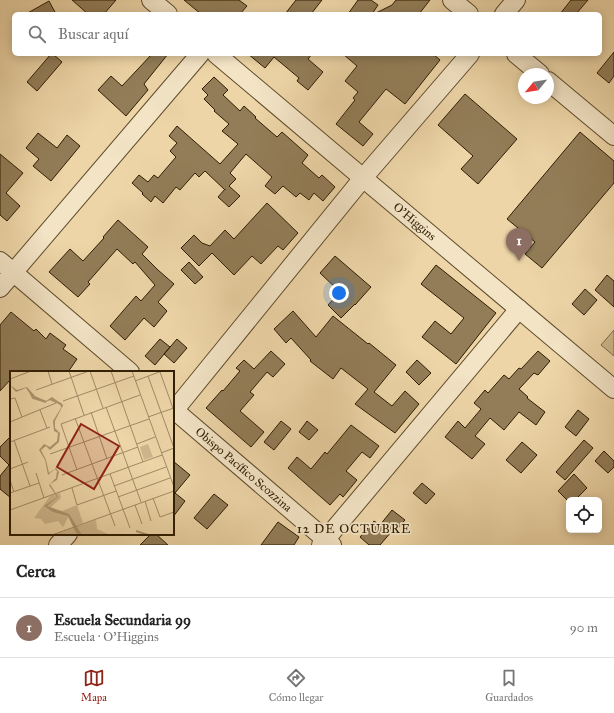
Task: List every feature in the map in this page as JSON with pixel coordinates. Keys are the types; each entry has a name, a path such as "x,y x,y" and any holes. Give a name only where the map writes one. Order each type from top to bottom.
{"street":[{"path":"151,0 166,12"},
{"path":"452,0 467,12"},
{"path":"506,12 516,0"},
{"path":"0,288 198,56"},
{"name":"O'Higgins","path":"218,56 614,389"},
{"path":"174,410 363,178 468,56"},
{"path":"518,56 533,68"},
{"path":"554,86 614,136"},
{"path":"0,261 129,371"},
{"path":"326,543 519,309"},
{"name":"Obispo Pacífico Scozzina","path":"174,410 326,543"},
{"path":"58,545 67,535"}],"shaded area":[{"path":"614,330 614,356 601,345"}],"building":[{"path":"72,0 116,0 106,12 86,12"},
{"path":"184,0 239,0 247,6 242,12 199,12"},
{"path":"296,0 322,0 313,12 287,12"},
{"path":"358,0 371,0 378,5 373,12 349,12"},
{"path":"396,0 430,0 421,12 378,12 392,5"},
{"path":"571,0 588,0 578,12 562,12"},
{"path":"49,1 55,12 30,12"},
{"path":"614,52 614,76 609,83 597,73"},
{"path":"49,56 55,56 62,62 37,91 27,82"},
{"path":"150,56 166,56 144,84 148,90 126,116 98,90 111,76 122,86"},
{"path":"250,56 310,56 308,59 323,72 308,90 297,81 299,78 274,57 265,68"},
{"path":"345,56 435,56 440,60 405,104 386,89 359,122 373,134 363,146 336,124 355,100 353,98 358,92 345,81 357,66"},
{"path":"214,77 228,90 223,95 240,111 244,106 256,117 255,118 277,137 282,132 308,155 302,163 319,178 322,175 335,187 323,201 314,193 309,200 300,193 296,197 283,186 275,194 265,186 272,177 246,154 230,173 236,179 229,186 240,196 229,207 218,197 225,190 205,171 199,177 195,173 180,190 176,187 163,203 155,196 151,202 132,183 139,175 148,182 154,175 158,178 176,157 170,151 177,143 169,136 177,126 220,164 238,144 222,131 229,124 214,111 215,110 204,99 208,95 202,89"},
{"path":"465,94 517,139 478,184 461,169 473,156 438,125"},
{"path":"580,132 614,161 614,183 542,268 525,254 535,242 507,219"},
{"path":"38,133 57,148 67,135 80,146 51,181 33,166 39,159 26,148"},
{"path":"0,154 23,173 6,193 20,206 7,221 0,215"},
{"path":"267,203 298,233 283,250 278,246 261,264 252,256 234,275 212,253 199,266 181,248 194,235 202,243 210,246 225,230 234,239"},
{"path":"118,220 148,247 142,254 174,284 158,302 167,311 154,327 144,318 125,340 110,326 136,296 141,301 155,285 135,262 133,264 117,249 88,282 90,284 78,297 49,272 70,249 83,261"},
{"path":"335,256 371,287 341,318 328,305 340,292 320,273"},
{"path":"189,262 203,277 195,284 181,270"},
{"path":"436,265 496,313 456,364 422,337 435,321 451,334 464,318 421,284"},
{"path":"607,275 614,281 614,307 595,290"},
{"path":"585,289 597,300 584,315 572,304"},
{"path":"293,311 316,337 333,316 396,365 374,392 392,406 405,391 419,404 395,433 355,404 368,389 341,368 333,379 310,361 311,360 291,338 286,343 274,329"},
{"path":"11,312 34,331 36,329 46,339 50,333 66,345 63,349 77,359 69,371 10,371 10,380 0,391 0,325"},
{"path":"160,339 170,347 155,365 145,356"},
{"path":"177,339 187,348 174,363 164,354"},
{"path":"271,351 285,364 273,377 267,372 250,392 254,395 240,411 264,432 251,447 206,408 240,371 236,368 244,360 254,369"},
{"path":"538,351 550,361 538,375 534,373 519,389 528,397 527,398 545,412 536,425 519,412 504,430 490,418 475,436 485,444 472,459 445,437 458,421 465,428 481,409 474,403 485,390 488,393 504,375 509,379"},
{"path":"417,360 431,373 419,385 406,372"},
{"path":"578,410 589,419 576,436 565,427"},
{"path":"281,421 291,429 274,450 264,442"},
{"path":"307,421 318,430 309,440 299,432"},
{"path":"351,425 379,446 370,458 362,452 346,471 357,480 343,497 340,494 330,505 288,468 297,457 311,469 325,452 327,454"},
{"path":"10,437 10,497 0,489 0,476 9,465 0,456 0,447"},
{"path":"584,440 593,448 565,480 556,472"},
{"path":"522,442 537,455 521,473 506,460"},
{"path":"604,451 614,461 614,467 608,473 595,461"},
{"path":"174,462 190,475 175,493 185,501 174,516"},
{"path":"574,474 587,488 578,497 566,497 566,499 558,491"},
{"path":"422,483 435,494 426,504 413,493"},
{"path":"214,494 228,505 207,529 194,518"},
{"path":"392,510 405,520 394,533 392,531 380,545 369,545 360,537 374,521 380,525"},
{"path":"278,522 299,537 294,545 261,545"},
{"path":"150,535 157,535 168,545 140,545"}],"place":[{"name":"Escuela Secundaria 99","path":"519,261"}],"district":[{"name":"12 DE OCTUBRE","path":"354,529"}]}
